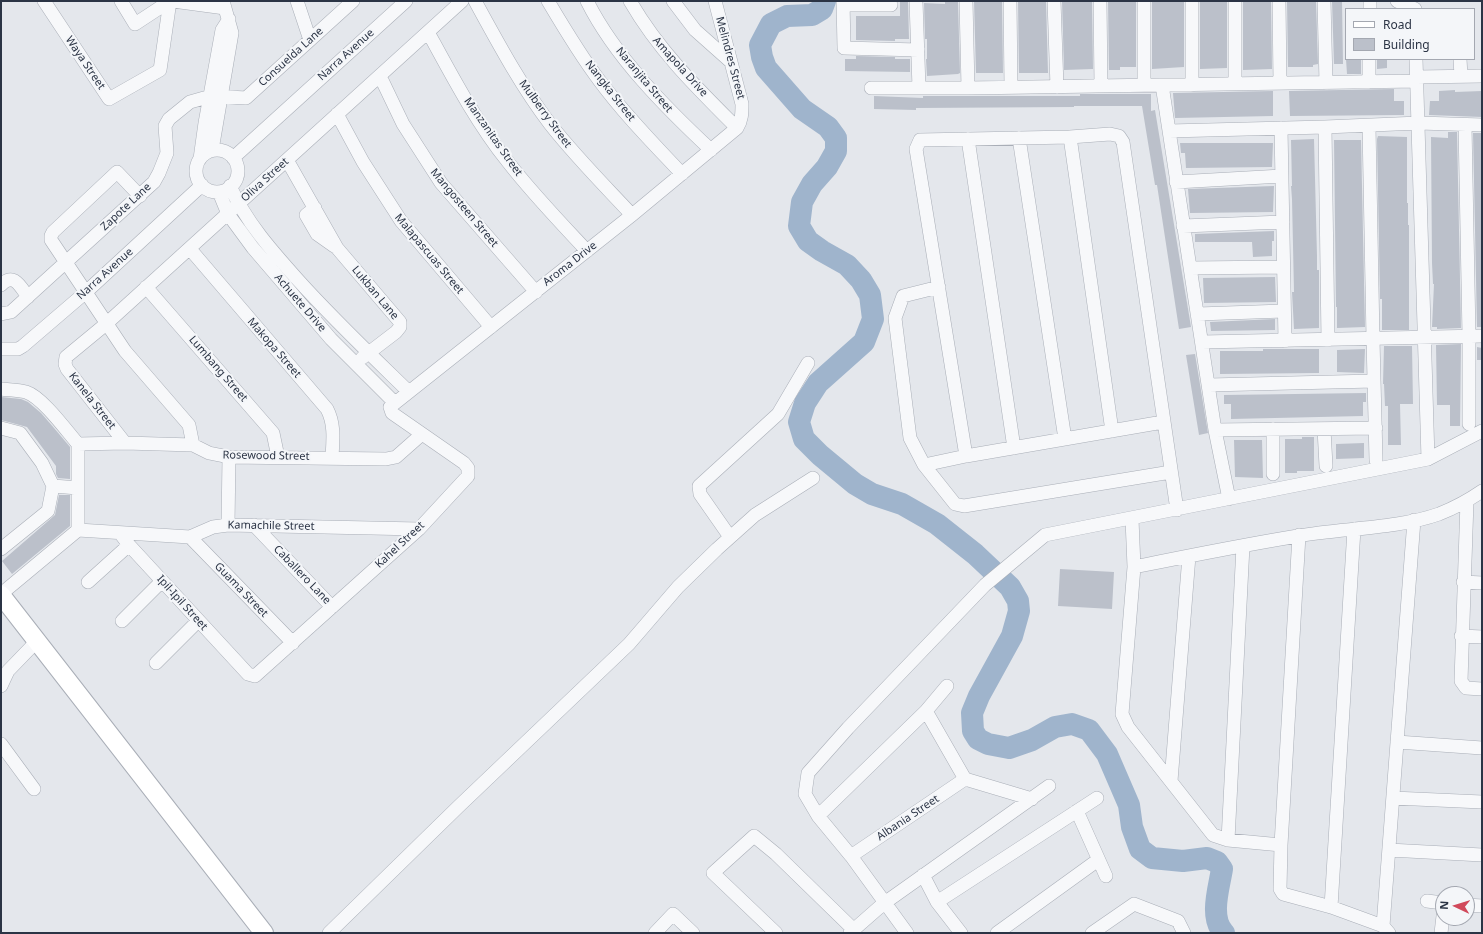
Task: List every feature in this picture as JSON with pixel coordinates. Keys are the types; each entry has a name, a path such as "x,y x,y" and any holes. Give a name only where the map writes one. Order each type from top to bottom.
{"street":[{"name":"Waya Street","path":"44,1 109,99 160,70 171,1"},
{"path":"120,1 135,24 171,1 226,9 232,33 216,97 205,123 197,173 202,185 209,190 225,189 236,179 237,166 233,158 224,151 212,150 200,159"},
{"path":"297,1 310,40"},
{"name":"Consuelda Lane","path":"216,97 246,98 353,1"},
{"name":"Narra Avenue","path":"233,158 406,1"},
{"name":"Oliva Street","path":"66,358 190,249 462,1"},
{"name":"Mulberry Street","path":"475,1 498,44 550,124 576,155 632,215"},
{"name":"Nangka Street","path":"548,1 600,81 625,112 682,174"},
{"name":"Naranjita Street","path":"587,1 626,60 674,116 711,150"},
{"name":"Amapola Drive","path":"630,1 654,39 680,70 737,128"},
{"path":"673,1 695,30 731,62"},
{"name":"Melindres Street","path":"715,1 742,104 742,115"},
{"path":"916,1 919,88"},
{"path":"966,1 968,88"},
{"path":"1010,1 1011,87"},
{"path":"1054,1 1057,87"},
{"path":"1100,1 1101,86"},
{"path":"1144,1 1144,85"},
{"path":"1192,1 1192,85"},
{"path":"1235,1 1235,84"},
{"path":"1279,1 1280,83"},
{"path":"1324,1 1326,83"},
{"path":"1397,1 1413,8"},
{"path":"891,5 843,3 844,48 918,50"},
{"name":"Manzanitas Street","path":"428,32 455,81 507,161 587,251"},
{"path":"1369,60 1369,82"},
{"path":"1416,60 1428,459"},
{"path":"1460,60 1461,76"},
{"name":"Mangosteen Street","path":"380,76 403,124 441,183 536,292"},
{"path":"871,88 1326,83 1482,76"},
{"path":"1162,85 1215,430 1229,499"},
{"path":"212,150 216,97"},
{"name":"Zapote Lane","path":"1,314 11,312 154,182 164,162 166,153 166,122 190,102 216,97"},
{"name":"Malapascuas Street","path":"337,114 363,162 400,221 491,327"},
{"name":"Aroma Drive","path":"392,405 536,292 711,150 737,128 742,115"},
{"path":"1169,131 1369,126 1419,123 1482,125"},
{"path":"1465,125 1476,336 1469,424"},
{"path":"1369,126 1376,460"},
{"path":"1325,127 1328,340"},
{"path":"1281,128 1285,341"},
{"path":"966,456 916,150 920,140 1070,137 1110,134 1119,136 1123,142 1177,510"},
{"path":"1070,137 1112,431"},
{"path":"1019,138 1065,439"},
{"path":"968,139 1014,448"},
{"name":"Lukban Lane","path":"287,160 337,248 400,322 400,327 396,332 369,353"},
{"path":"140,196 117,172 53,232 51,240 125,351 189,425 193,445"},
{"path":"1176,182 1282,176"},
{"name":"Narra Avenue","path":"1,349 18,349 23,346 86,292 202,185"},
{"name":"Achuete Drive","path":"225,189 259,236 285,266 320,304 409,392"},
{"name":"Achuete Drive","path":"225,189 228,214 253,248 331,339 392,405"},
{"path":"1183,226 1283,222"},
{"name":"Makopa Street","path":"190,249 327,409 332,418 332,457"},
{"path":"1190,268 1284,267"},
{"path":"1,285 12,279 17,282 28,297"},
{"name":"Lumbang Street","path":"146,287 273,432 278,457"},
{"path":"939,287 903,296 895,318 910,438 924,465 955,504 964,506 1171,472"},
{"path":"1198,314 1284,311"},
{"path":"1202,342 1476,336"},
{"path":"355,364 369,353"},
{"name":"Kanela Street","path":"66,358 65,364 67,369 125,443"},
{"path":"730,537 700,494 699,486 778,414 808,363"},
{"path":"1209,385 1374,381"},
{"path":"1,389 26,392 34,396 42,402 78,444 78,530 1,595 264,933"},
{"name":"Kahel Street","path":"245,672 250,676 255,676 419,529 464,482 469,472 467,465 392,413 390,410 392,405"},
{"path":"924,465 966,456 1163,422"},
{"path":"1,428 20,433 42,463 53,486 48,510 1,549"},
{"path":"1215,430 1376,428"},
{"path":"1273,429 1273,474"},
{"path":"1324,429 1326,466"},
{"path":"907,933 851,856 818,816 805,794 808,773 848,728 986,585 1045,535 1428,459 1482,431"},
{"name":"Rosewood Street","path":"78,444 125,443 193,445 209,453 229,457 332,457 393,459 422,434"},
{"path":"228,525 229,457"},
{"path":"329,933 458,807 629,644 678,587 730,537 755,515 813,478"},
{"path":"53,486 78,488"},
{"path":"1134,567 1299,535 1414,520 1439,514 1467,501 1482,491"},
{"path":"1467,501 1463,582 1461,681 1466,688 1482,689"},
{"path":"1132,518 1134,567 1122,714 1128,727 1213,835 1228,840 1281,845"},
{"path":"1299,535 1281,845 1280,889 1283,894 1331,907 1386,929 1392,798 1414,520"},
{"name":"Kamachile Street","path":"78,530 190,537 212,527 228,525 419,529"},
{"name":"Caballero Lane","path":"254,525 332,607"},
{"path":"1331,907 1354,529"},
{"name":"Ipil-Ipil Street","path":"120,533 129,545 245,672"},
{"name":"Guama Street","path":"190,537 293,643"},
{"path":"88,582 129,545"},
{"path":"1228,840 1242,546"},
{"path":"1171,781 1189,556"},
{"path":"122,621 162,581"},
{"path":"1463,582 1482,584"},
{"path":"156,663 198,621"},
{"path":"1462,636 1482,637"},
{"path":"1,686 8,671 37,641"},
{"path":"818,816 926,710 947,686"},
{"path":"926,710 965,779 1032,798"},
{"path":"1397,742 1482,748"},
{"path":"1,744 34,789"},
{"name":"Albania Street","path":"851,856 965,779"},
{"path":"776,933 713,873 754,836 776,854 852,931 885,902 1049,786"},
{"path":"937,902 1097,798"},
{"path":"1392,798 1482,802"},
{"path":"1077,811 1106,876"},
{"path":"1389,850 1482,855"},
{"path":"997,933 1098,860"},
{"path":"923,875 937,902 961,933"},
{"path":"1427,901 1435,902"},
{"path":"1092,933 1134,904 1178,921 1183,933"},
{"path":"655,933 673,914 693,933"}],"building":[{"path":"900,1 908,1 909,39 895,39 895,41 856,40 856,16 900,16"},
{"path":"974,1 1002,1 1003,73 976,73"},
{"path":"1018,1 1046,1 1048,73 1019,73"},
{"path":"1062,1 1092,1 1093,69 1064,70"},
{"path":"1108,1 1136,1 1136,67 1120,67 1120,70 1109,70"},
{"path":"1152,1 1184,1 1184,67 1152,69"},
{"path":"1200,1 1227,1 1227,68 1200,69"},
{"path":"1243,1 1271,1 1272,69 1243,70"},
{"path":"1287,1 1316,1 1318,64 1313,65 1313,67 1288,67"},
{"path":"1332,1 1342,1 1343,64 1334,64"},
{"path":"945,2 958,2 960,73 927,76 927,39 925,39 924,3 945,4"},
{"path":"856,56 910,59 910,72 845,71 845,59 856,59"},
{"path":"1346,60 1361,60 1361,74 1347,74"},
{"path":"1377,60 1387,60 1387,68 1377,69"},
{"path":"1394,89 1394,101 1404,101 1404,115 1290,116 1289,91"},
{"path":"1455,90 1455,92 1482,91 1482,117 1429,115 1430,101 1439,101 1439,91"},
{"path":"1273,91 1273,116 1175,118 1173,93"},
{"path":"1080,94 1151,94 1151,111 1155,110 1191,327 1179,329 1157,185 1155,185 1142,106 916,108 916,110 874,109 874,96 923,98 923,96 1080,96"},
{"path":"1448,132 1457,132 1461,328 1437,329 1437,327 1432,327 1434,284 1432,263 1431,137 1448,138"},
{"path":"1473,133 1482,133 1482,327 1477,327"},
{"path":"1378,136 1407,137 1409,330 1382,330 1382,299 1380,299"},
{"path":"1314,139 1317,270 1319,270 1319,328 1294,329 1292,292 1294,292 1291,140"},
{"path":"1334,140 1361,140 1365,327 1337,328"},
{"path":"1180,143 1273,143 1272,167 1186,168 1185,153 1181,153"},
{"path":"1274,186 1273,212 1190,213 1188,189"},
{"path":"1274,231 1272,256 1253,257 1252,242 1195,242 1195,234"},
{"path":"1275,277 1276,302 1204,303 1203,278"},
{"path":"1275,319 1275,330 1211,331 1210,322"},
{"path":"1461,344 1460,426 1450,426 1450,405 1437,405 1436,345"},
{"path":"1384,346 1412,346 1413,404 1400,404 1401,445 1388,445 1388,406 1385,406 1383,384"},
{"path":"1477,347 1482,348 1482,360 1477,360"},
{"path":"1263,349 1319,349 1319,373 1220,374 1220,351 1263,351"},
{"path":"1365,349 1364,373 1337,372 1337,350"},
{"path":"1195,354 1208,433 1199,435 1186,355"},
{"path":"1366,393 1366,402 1363,402 1363,416 1231,419 1231,404 1224,404 1224,395"},
{"path":"1,397 21,399 28,402 41,413 70,447 70,479 58,478 56,474 56,466 27,427 1,420"},
{"path":"1302,437 1314,437 1314,471 1285,473 1285,439 1302,439"},
{"path":"1234,440 1262,440 1263,478 1235,477"},
{"path":"1364,443 1364,458 1336,459 1336,444"},
{"path":"59,495 70,495 70,526 12,574 2,561 55,515"},
{"path":"1060,569 1114,572 1112,609 1058,606"}],"waterway":[{"path":"825,1 822,9 812,15 787,16 771,24 760,45 766,68 802,109 828,127 836,138 836,151 827,167 812,184 802,202 799,226 808,241 847,265 861,280 870,295 873,319 864,342 818,383 805,403 799,422 804,439 820,455 855,484 872,494 902,504 937,524 975,554 1010,587 1018,601 1019,611 1012,636 979,696 972,713 973,731 978,739 988,744 1009,748 1032,740 1055,727 1072,724 1089,730 1107,754 1129,805 1132,827 1140,849 1152,858 1183,861 1207,858 1217,862 1222,869 1217,894 1216,911 1219,927 1224,933"}]}
